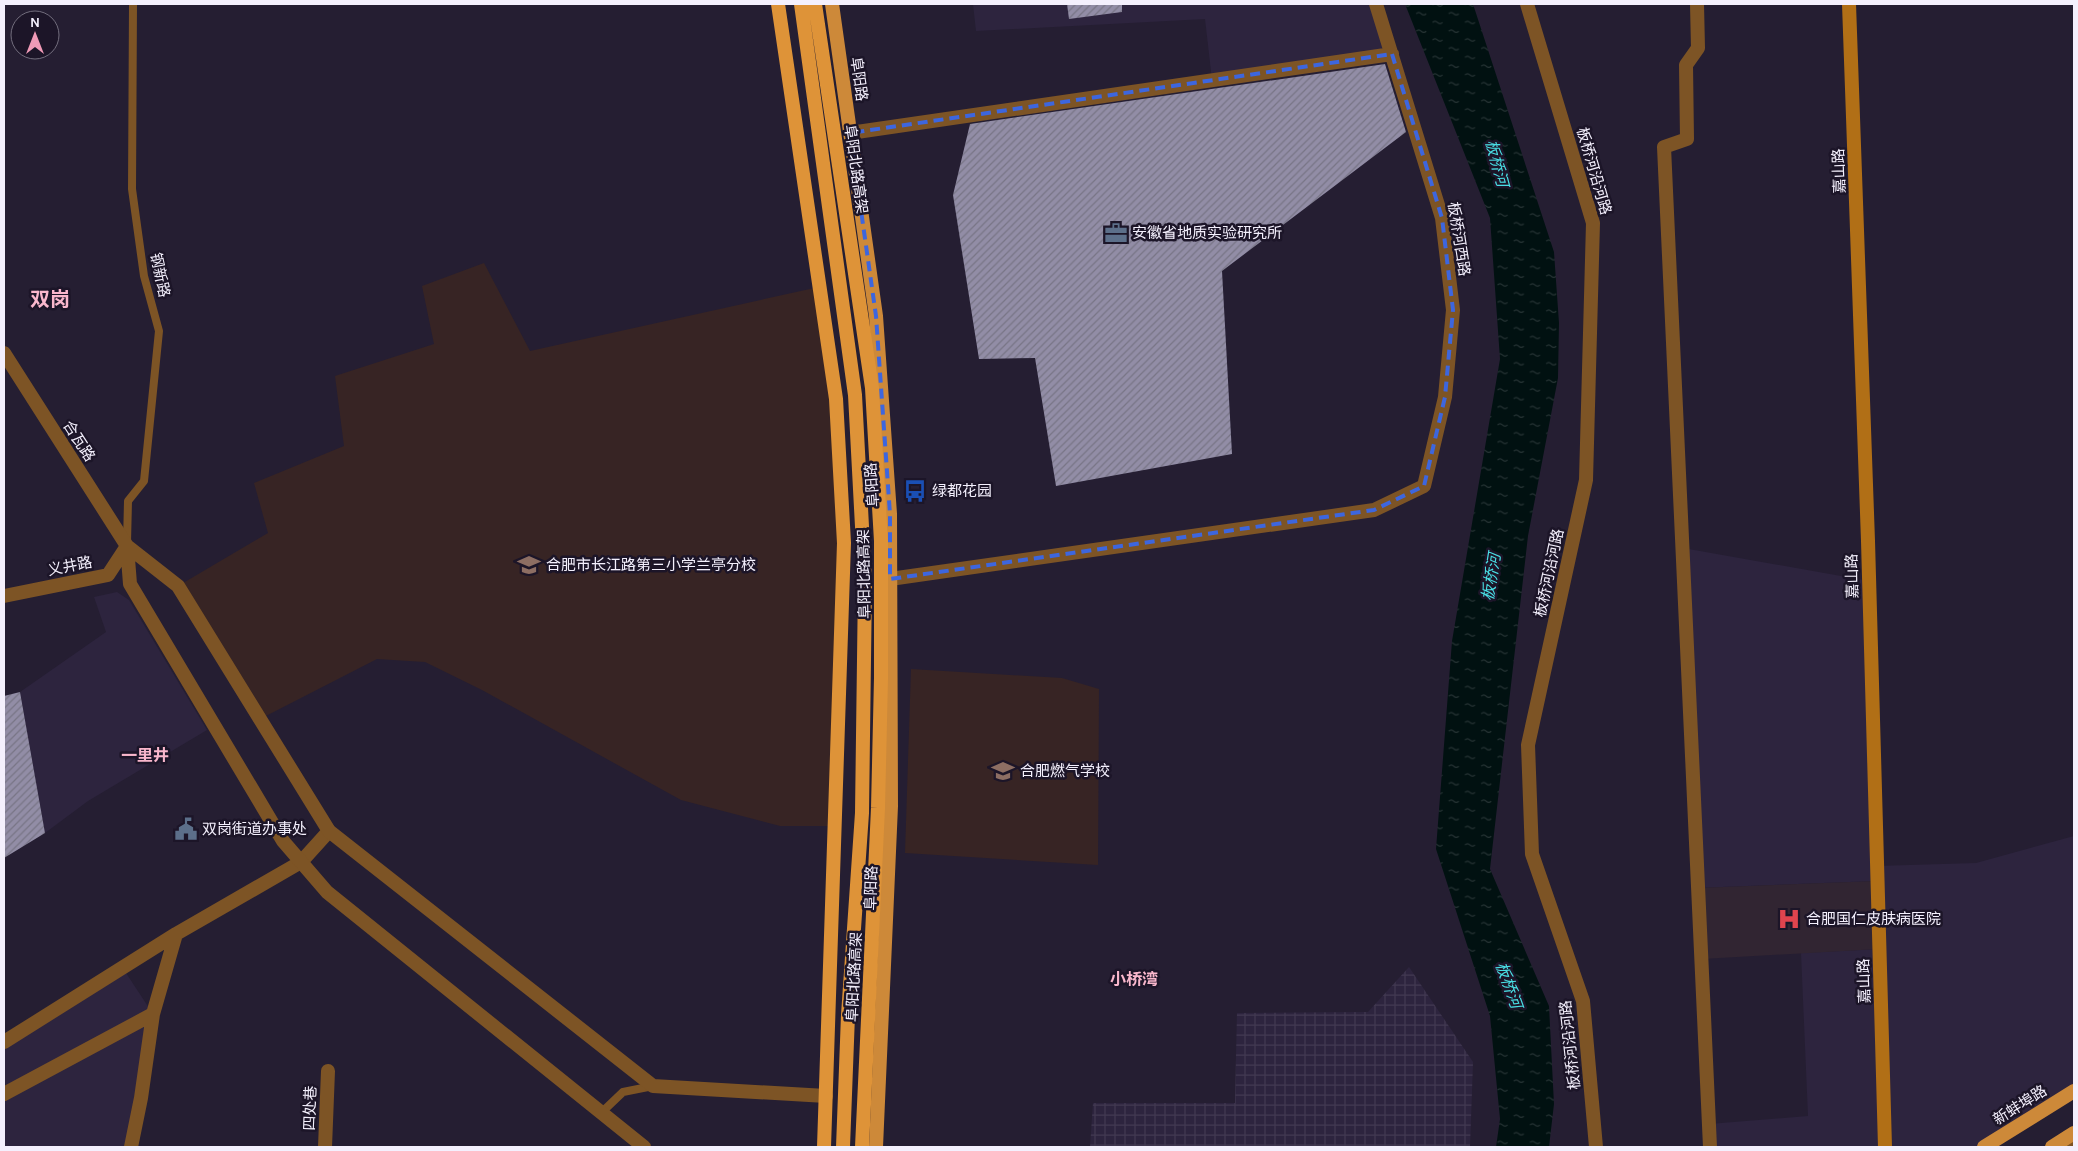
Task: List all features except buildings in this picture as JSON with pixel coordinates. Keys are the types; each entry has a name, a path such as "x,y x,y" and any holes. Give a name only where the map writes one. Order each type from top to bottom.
{"highway":[{"path":"778,4 836,399 844,543 824,1147"},
{"name":"阜阳北路高架","path":"801,4 855,395 865,582 862,813 848,1015 843,1147"},
{"name":"阜阳北路高架","path":"815,4 872,388 881,541 881,678 878,808 862,1147"}],"main road":[{"name":"阜阳路","path":"832,4 876,316 890,514 891,806 876,1147"},
{"name":"嘉山路","path":"1849,4 1868,533 1885,1147"},
{"name":"新蚌埠路","path":"1984,1147 2074,1091"},
{"path":"2052,1147 2072,1139"}],"street":[{"name":"板桥河西路","path":"890,579 1374,510 1424,486 1445,397 1453,310 1442,218 1376,4"},
{"name":"板桥河沿河路","path":"1527,4 1593,223 1586,480 1528,745 1532,854 1583,1001 1596,1147"},
{"path":"1697,4 1698,48 1686,65 1687,139 1664,147 1710,1147"},
{"path":"850,133 1392,54"},
{"name":"合瓦路","path":"4,353 127,546"},
{"name":"义井路","path":"4,596 108,575 127,546"},
{"path":"127,546 178,586 330,831 653,1086 826,1096"},
{"path":"127,546 130,584 283,841 301,862 327,892 644,1147"},
{"path":"4,1042 176,934 301,862 330,831"},
{"path":"131,1147 141,1098 153,1014 176,934"},
{"path":"4,1094 153,1014"},
{"name":"四处巷","path":"325,1147 328,1071"}],"lane":[{"name":"钢新路","path":"127,546 128,501 144,481 159,331 144,276 132,189 133,4"},
{"path":"601,1113 622,1092 653,1086"}],"highlighted area":[{"path":"1392,54 1442,218 1453,310 1445,397 1424,486 1374,510 890,579 890,514 876,316 850,133"}],"shaded area":[{"path":"973,4 1375,4 1392,54 1212,80 1205,19 976,31"},
{"name":"合肥市长江路第三小学兰亭分校","path":"484,263 530,351 819,287 844,543 835,826 780,826 681,800 482,690 425,662 377,659 260,719 178,586 268,533 254,483 344,446 335,376 434,344 422,286"},
{"path":"1683,548 1869,581 1876,866 1976,863 2074,836 2074,1091 1984,1147 1710,1147 1709,1124 1808,1116 1801,953 1879,949 1876,881 1698,888"},
{"path":"117,592 129,600 207,730 88,801 45,833 20,692 106,632 94,597"},
{"name":"合肥燃气学校","path":"911,669 1062,678 1099,689 1098,865 905,853"},
{"name":"合肥国仁皮肤病医院","path":"1877,881 1879,949 1702,959 1698,888"},
{"path":"1409,967 1473,1062 1470,1147 1090,1147 1093,1103 1235,1103 1237,1013 1368,1012"},
{"path":"126,973 153,1014 131,1147 4,1147 4,1049"}],"water":[{"name":"板桥河","path":"1405,4 1473,4 1554,252 1559,323 1558,378 1528,536 1490,869 1549,1006 1554,1104 1549,1147 1496,1147 1500,1119 1490,1016 1436,849 1452,641 1500,359 1490,218"}],"place":[{"name":"安徽省地质实验研究所","path":"1116,233"},
{"name":"绿都花园","path":"915,491"},
{"name":"合肥市长江路第三小学兰亭分校","path":"529,565"},
{"name":"合肥燃气学校","path":"1003,771"},
{"name":"双岗街道办事处","path":"186,829"},
{"name":"合肥国仁皮肤病医院","path":"1789,919"}],"district":[{"name":"双岗","path":"50,299"},
{"name":"一里井","path":"145,755"},
{"name":"小桥湾","path":"1134,979"}]}
